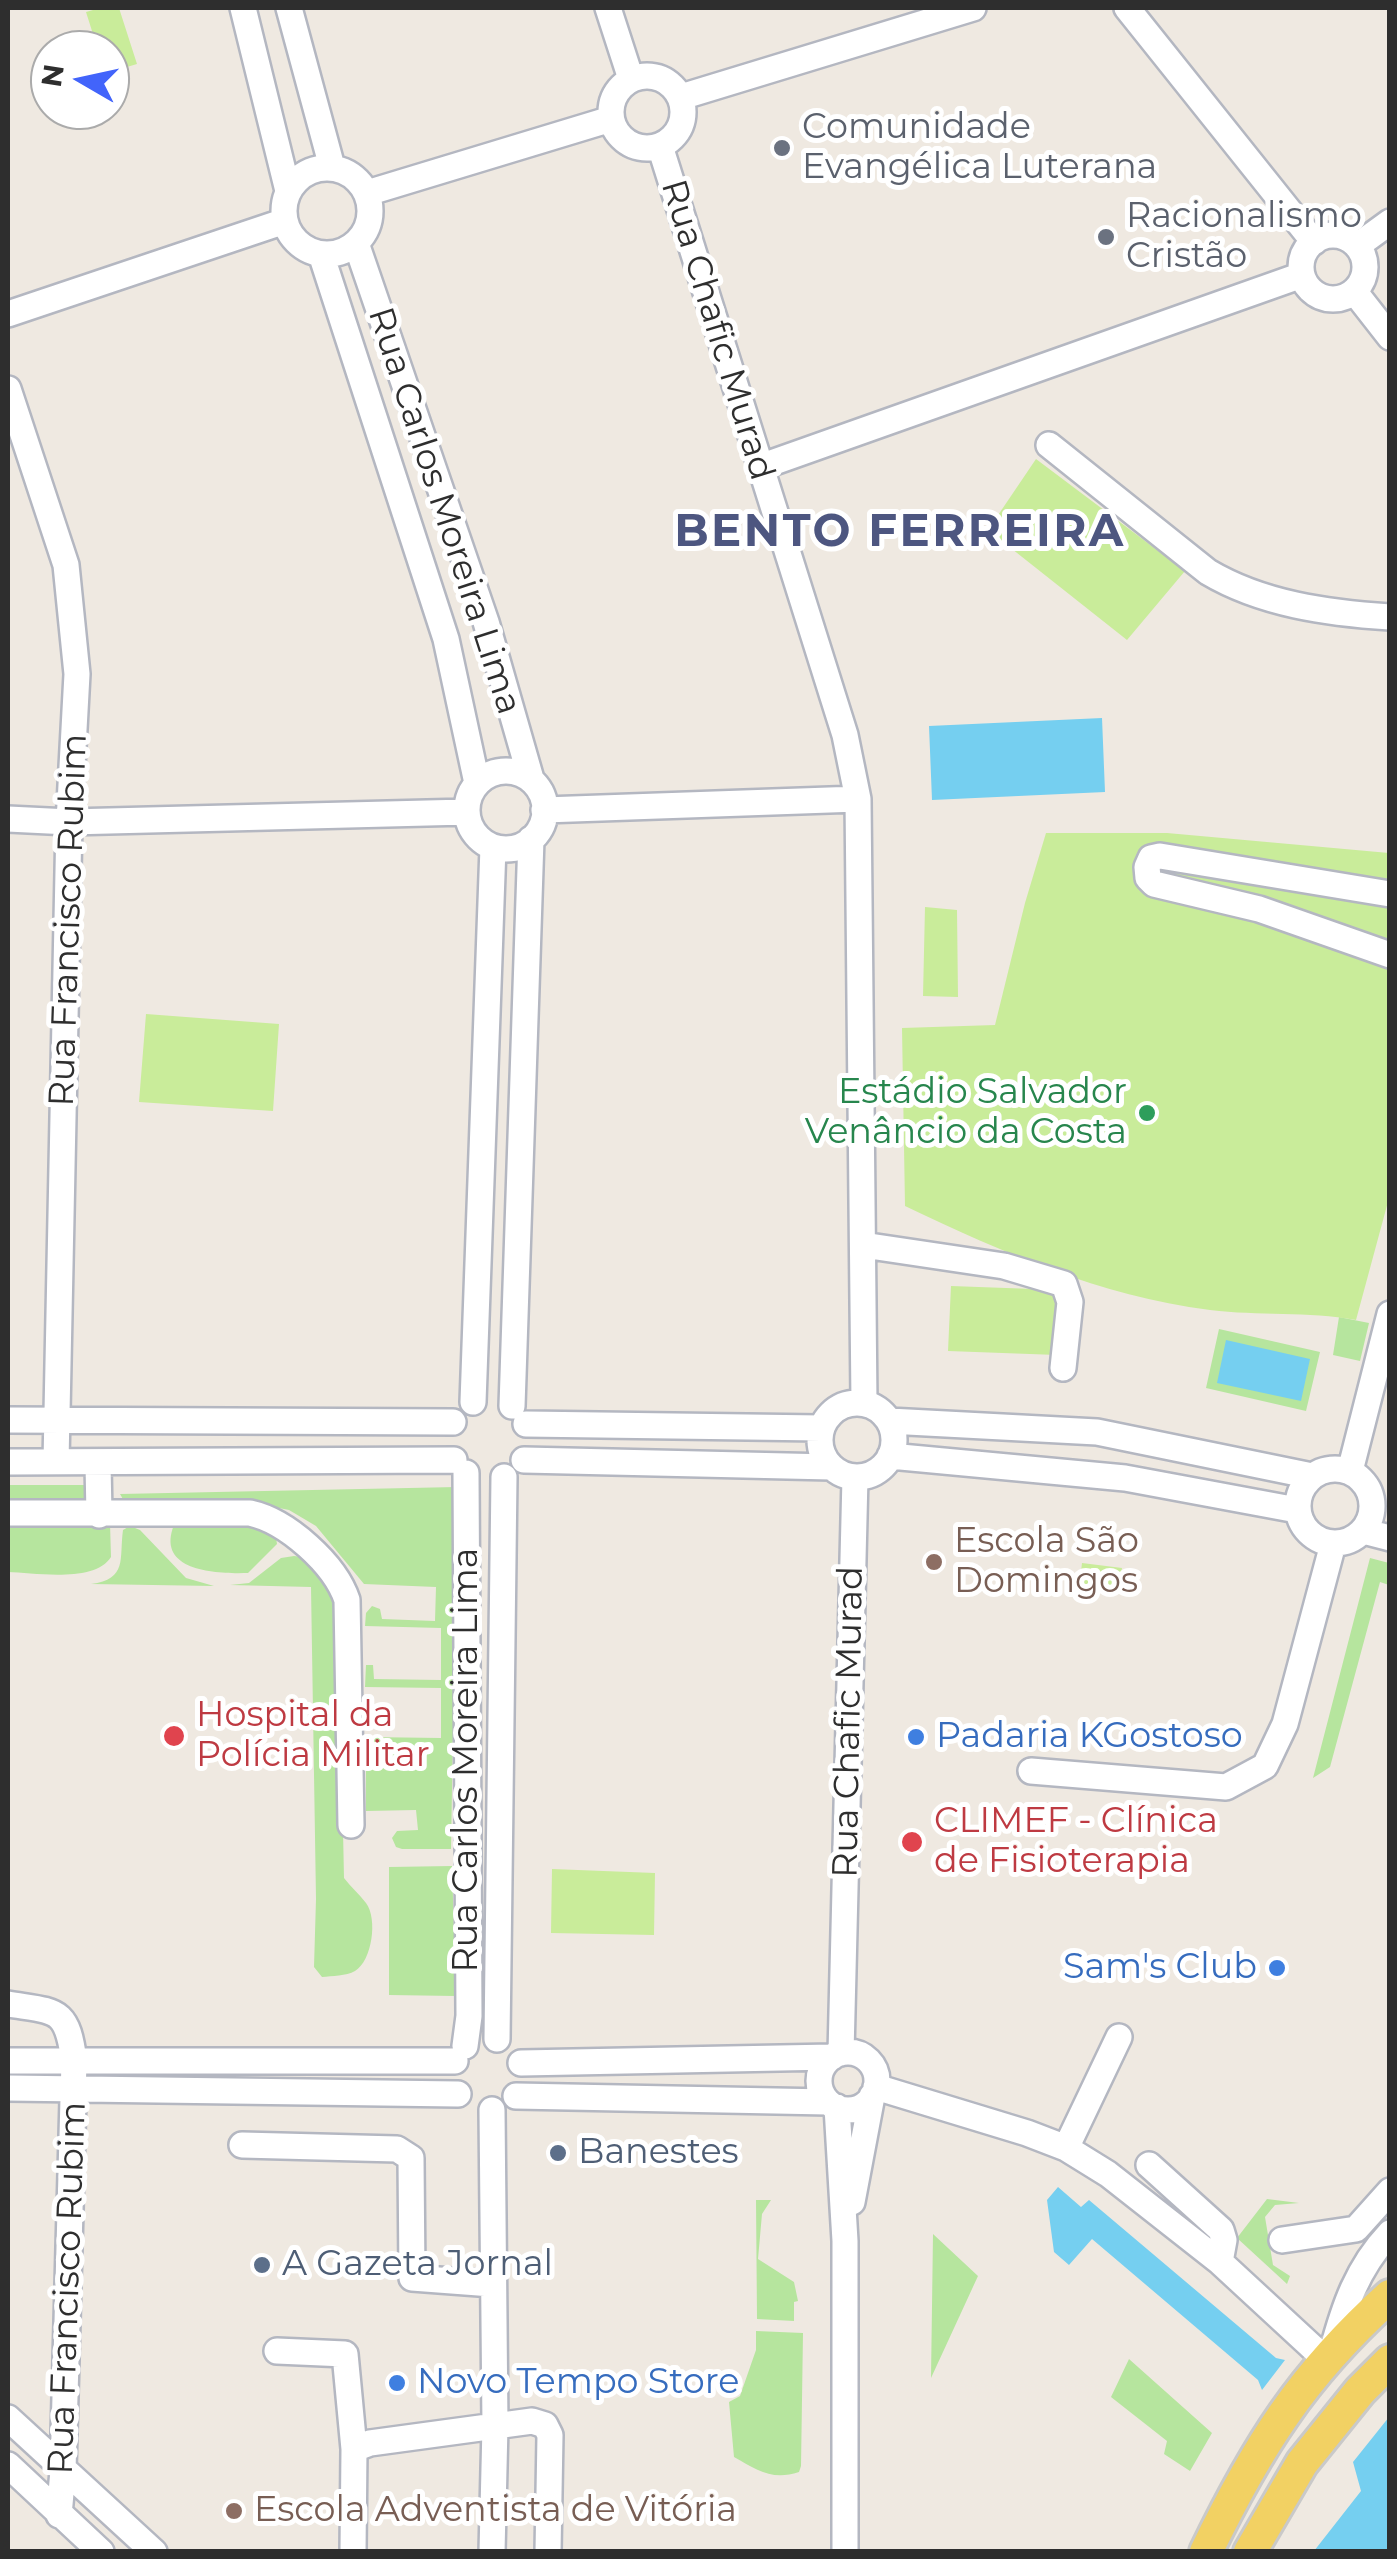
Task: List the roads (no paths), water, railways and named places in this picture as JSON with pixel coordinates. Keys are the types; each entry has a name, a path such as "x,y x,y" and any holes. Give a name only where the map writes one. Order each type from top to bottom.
{"main road":[{"path":"1206,2552 1244,2474 1294,2396 1328,2356 1390,2296"},
{"path":"1327,2433 1328,2356"},
{"path":"1250,2552 1302,2464 1390,2361"}],"street":[{"path":"243,8 288,192"},
{"path":"288,8 332,167"},
{"path":"608,8 631,79"},
{"path":"681,97 973,8"},
{"path":"1127,8 1314,242"},
{"path":"654,76 674,87 681,97 681,126 660,146 647,148 624,140 611,119 614,96 631,79 654,76"},
{"path":"367,193 611,119"},
{"name":"Rua Chafic Murad","path":"660,146 845,735 858,800 864,1403"},
{"path":"332,167 358,180 367,193 369,223 356,243 343,251 322,254 307,250 295,240 285,221 284,206 288,192 301,176 314,169 332,167"},
{"path":"8,314 285,221"},
{"path":"1356,246 1390,222"},
{"path":"1332,235 1348,239 1356,246 1365,267 1354,292 1342,298 1320,296 1306,285 1303,256 1314,242 1332,235"},
{"name":"Rua Carlos Moreira Lima","path":"356,243 486,622 530,779"},
{"name":"Rua Carlos Moreira Lima","path":"322,254 446,640 477,783"},
{"path":"760,467 1302,274"},
{"path":"1354,292 1390,337"},
{"name":"Rua Francisco Rubim","path":"8,388 66,565 76,674 69,822 56,1462"},
{"path":"1049,446 1208,572 1237,589 1264,599 1390,618"},
{"path":"446,640 486,622"},
{"path":"504,770 530,779 543,798 544,810 541,826 532,839 520,846 492,847 480,839 470,827 466,812 477,783 504,770"},
{"path":"544,810 858,800"},
{"path":"8,819 69,822 466,812"},
{"path":"8,1462 460,1466 484,1480 504,1477 524,1460 528,1448 519,1415 520,1212 532,839"},
{"path":"473,1402 492,847"},
{"path":"1390,894 1160,856 1151,858 1146,866 1148,878 1154,884 1259,909 1390,955"},
{"path":"485,1027 527,1026"},
{"path":"479,1212 520,1212"},
{"path":"862,1246 1004,1266 1064,1284 1070,1302 1064,1368"},
{"path":"1369,1485 1324,1470 1312,1476 1298,1497 1301,1523 1309,1534 1333,1544 1354,1539 1363,1531 1372,1511 1369,1485 1390,1314"},
{"path":"460,1466 450,1448 452,1422 473,1402 493,1399 519,1415 821,1428"},
{"path":"524,1460 869,1475 882,1468 894,1444 889,1421 879,1409 864,1403 838,1407 821,1428 820,1449 843,1472"},
{"path":"8,1420 452,1422"},
{"path":"889,1421 1096,1432 1312,1476"},
{"path":"890,1456 1126,1478 1297,1510"},
{"path":"98,1464 99,1515"},
{"name":"Rua Carlos Moreira Lima","path":"460,1466 468,2016 460,2054"},
{"name":"Rua Chafic Murad","path":"836,2055 844,1968 843,1472"},
{"name":"Rua Carlos Moreira Lima","path":"497,2040 504,1477"},
{"path":"8,1513 250,1513 280,1523 330,1570 342,1585 347,1600 352,1825"},
{"path":"1363,1531 1390,1538"},
{"path":"1031,1771 1226,1787 1265,1766 1285,1724 1333,1544"},
{"name":"Rua Chafic Murad","path":"844,1968 868,2060"},
{"name":"Rua Francisco Rubim","path":"8,2004 50,2011 63,2019 70,2030 74,2061 59,2515"},
{"path":"1066,2148 1119,2038"},
{"path":"477,2040 497,2040 514,2050 522,2062 522,2084 506,2105 492,2110 470,2105 458,2094 452,2075 460,2054 477,2040"},
{"path":"8,2061 460,2054"},
{"path":"522,2062 860,2054 874,2068 874,2092 844,2241"},
{"path":"836,2055 826,2062 820,2086 832,2104 844,2241 845,2552"},
{"path":"8,2088 458,2094"},
{"path":"874,2092 1028,2133 1066,2148 1108,2174 1220,2262 1328,2356 1346,2299 1371,2253 1390,2233"},
{"path":"516,2096 832,2104 857,2108 874,2092"},
{"path":"492,2110 492,2552"},
{"path":"242,2145 397,2149 411,2158 412,2278 492,2284"},
{"path":"1148,2165 1221,2230 1224,2240 1220,2262"},
{"path":"1282,2240 1356,2229 1390,2191"},
{"path":"277,2351 345,2354 354,2449 353,2552"},
{"path":"8,2418 154,2552"},
{"path":"354,2449 370,2443 494,2426 532,2422 544,2425 550,2435 548,2552"},
{"path":"8,2465 100,2552"}],"water":[{"path":"1102,718 1105,792 932,800 929,726"},
{"path":"1226,1340 1310,1359 1301,1401 1217,1383"},
{"path":"1058,2187 1081,2207 1089,2200 1276,2358 1285,2360 1262,2390 1258,2380 1092,2239 1069,2265 1054,2252 1047,2200"},
{"path":"1389,2417 1389,2551 1314,2551 1361,2491 1353,2462"}],"place":[{"name":"Comunidade Evangélica Luterana","path":"782,148"},
{"name":"Racionalismo Cristão","path":"1106,237"},
{"name":"Estádio Salvador Venâncio da Costa","path":"1147,1113"},
{"name":"Escola São Domingos","path":"934,1562"},
{"name":"Hospital da Polícia Militar","path":"174,1736"},
{"name":"Padaria KGostoso","path":"916,1737"},
{"name":"CLIMEF - Clínica de Fisioterapia","path":"912,1842"},
{"name":"Sam's Club","path":"1277,1968"},
{"name":"Banestes","path":"558,2153"},
{"name":"A Gazeta Jornal","path":"262,2265"},
{"name":"Novo Tempo Store","path":"397,2383"},
{"name":"Escola Adventista de Vitória","path":"234,2511"}],"district":[{"name":"BENTO FERREIRA","path":"900,533"}]}
